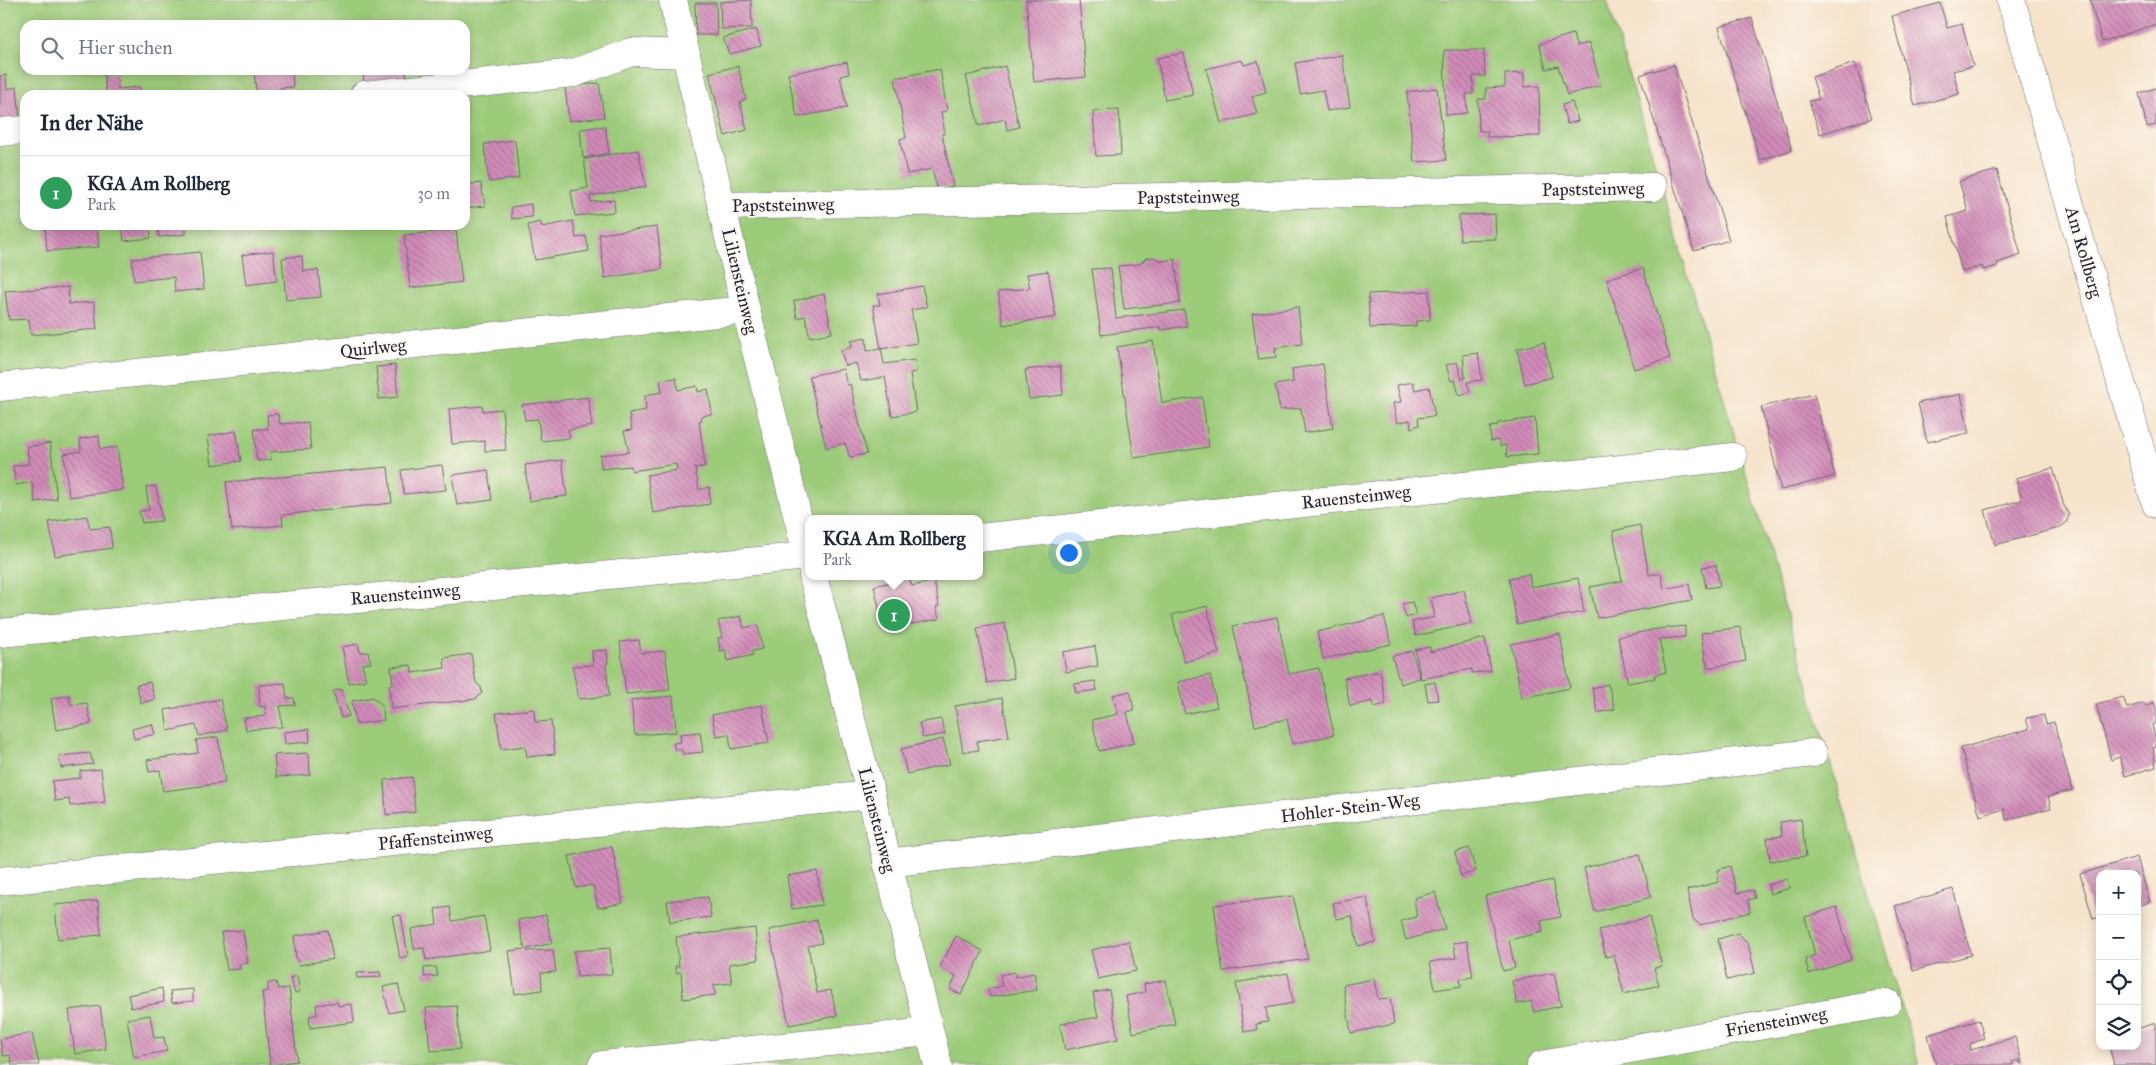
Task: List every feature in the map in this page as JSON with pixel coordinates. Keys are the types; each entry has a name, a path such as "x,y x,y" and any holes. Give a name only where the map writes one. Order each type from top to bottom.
{"street":[{"name":"Liliensteinweg","path":"672,0 746,310 805,542"},
{"name":"Am Rollberg","path":"2011,0 2156,504"},
{"path":"412,90 574,73 631,52 686,54"},
{"path":"0,132 20,130"},
{"name":"Papststeinweg","path":"722,206 1653,187"},
{"name":"Quirlweg","path":"0,387 746,310"},
{"name":"Rauensteinweg","path":"983,538 1734,457"},
{"name":"Rauensteinweg","path":"0,633 805,562"},
{"name":"Liliensteinweg","path":"815,580 871,795 938,1065"},
{"name":"Hohler-Stein-Weg","path":"887,863 1813,753"},
{"name":"Pfaffensteinweg","path":"0,880 871,795"},
{"name":"Friensteinweg","path":"1541,1065 1669,1054 1887,1003"},
{"path":"602,1065 929,1032"}],"green space":[{"path":"0,0 1607,0 1919,1065 0,1065"}],"building":[{"path":"751,0 752,28 721,29 720,2"},
{"path":"1026,0 1079,0 1086,77 1034,82"},
{"path":"2090,0 2155,0 2156,24 2102,42"},
{"path":"695,3 716,3 717,35 696,35"},
{"path":"1940,3 1947,28 1962,24 1973,66 1953,71 1959,94 1915,106 1892,16"},
{"path":"1752,18 1792,150 1760,160 1719,27"},
{"path":"756,29 761,46 729,54 723,38"},
{"path":"1573,34 1576,46 1589,43 1601,85 1567,95 1558,66 1546,69 1539,44"},
{"path":"1444,50 1484,50 1485,76 1473,76 1473,94 1466,94 1467,113 1446,115"},
{"path":"1184,53 1193,95 1165,100 1157,58"},
{"path":"1342,55 1350,107 1327,111 1323,90 1300,94 1295,63"},
{"path":"1242,60 1244,65 1258,61 1266,92 1252,96 1257,114 1221,123 1206,69"},
{"path":"847,62 849,74 840,76 847,108 797,117 788,74"},
{"path":"1855,63 1872,118 1820,134 1809,101 1819,99 1812,77"},
{"path":"1674,65 1729,240 1694,251 1640,75"},
{"path":"738,66 746,99 740,102 747,130 725,136 709,73"},
{"path":"1005,66 1019,127 1007,130 1005,119 979,126 966,76"},
{"path":"940,69 947,111 941,112 945,133 942,134 953,186 937,189 932,169 907,174 900,139 906,138 895,78"},
{"path":"1524,73 1524,87 1539,86 1540,136 1487,137 1488,131 1479,131 1478,99 1486,99 1486,88 1505,87 1505,74"},
{"path":"6,75 7,89 17,87 20,120 0,122 0,76"},
{"path":"104,75 117,75 118,89 140,87 140,90 106,90"},
{"path":"254,75 292,75 293,87 280,88 280,90 256,90"},
{"path":"363,75 406,75 407,82 364,86"},
{"path":"599,83 604,117 569,121 565,87"},
{"path":"1437,88 1446,160 1414,162 1407,92"},
{"path":"2156,88 2156,125 2147,127 2139,93"},
{"path":"1572,102 1578,121 1567,124 1562,105"},
{"path":"1119,110 1121,155 1096,156 1093,111"},
{"path":"605,126 609,153 583,158 580,129"},
{"path":"515,140 519,178 489,182 484,144"},
{"path":"638,150 646,187 590,196 591,202 614,200 615,212 575,216 571,191 588,188 584,159"},
{"path":"1997,170 2021,255 1997,263 1998,266 1983,270 1982,266 1962,272 1947,217 1968,211 1959,181"},
{"path":"481,183 485,206 470,208 470,184"},
{"path":"531,204 532,217 512,219 511,207"},
{"path":"1495,214 1496,239 1460,240 1459,215"},
{"path":"573,221 576,238 586,236 589,251 535,260 528,225 540,222 542,227"},
{"path":"657,227 662,269 605,278 599,234"},
{"path":"45,230 97,230 99,247 47,251"},
{"path":"123,230 150,230 151,238 124,241"},
{"path":"158,230 186,230 186,234 159,237"},
{"path":"456,230 462,282 410,288 404,235"},
{"path":"273,251 277,281 246,285 242,255"},
{"path":"200,252 204,289 175,292 174,277 134,281 132,259"},
{"path":"302,256 303,271 318,270 321,297 286,300 282,258"},
{"path":"1154,257 1161,261 1175,259 1180,303 1124,309 1118,266 1140,264 1146,258"},
{"path":"1111,268 1116,318 1184,310 1187,326 1161,330 1161,327 1101,335 1092,269"},
{"path":"1643,268 1670,358 1634,369 1607,279"},
{"path":"1048,271 1056,317 1003,325 998,292 1030,288 1027,274"},
{"path":"922,286 927,307 911,310 917,343 881,349 873,305 880,305 878,294"},
{"path":"68,287 69,304 94,302 97,329 31,335 29,319 9,320 5,291"},
{"path":"1429,291 1430,320 1416,321 1416,326 1370,328 1368,294"},
{"path":"824,294 832,333 810,337 805,316 797,318 794,301"},
{"path":"1298,307 1302,344 1275,348 1276,357 1258,359 1252,314"},
{"path":"866,338 867,351 881,349 884,364 915,360 916,372 910,373 916,412 892,416 885,377 861,381 856,363 845,366 841,350 852,347 851,341"},
{"path":"1153,341 1162,403 1202,397 1209,447 1134,458 1117,347"},
{"path":"1544,342 1552,377 1525,384 1517,349"},
{"path":"1478,353 1482,380 1467,382 1470,392 1459,395 1455,380 1451,381 1446,365 1457,362 1462,379 1465,378 1463,355"},
{"path":"1323,364 1333,428 1305,433 1301,408 1280,410 1275,385 1293,382 1292,369"},
{"path":"395,365 398,397 379,399 376,367"},
{"path":"1060,366 1063,395 1029,399 1025,370"},
{"path":"843,369 847,385 850,384 867,454 850,457 845,443 826,448 809,376"},
{"path":"676,378 678,390 697,386 698,392 708,389 712,414 701,416 702,420 699,421 705,466 695,468 699,490 709,487 710,504 653,513 647,475 677,470 676,464 632,471 631,466 601,469 600,455 629,452 624,431 632,430 629,413 646,410 645,395 662,392 660,380"},
{"path":"1413,382 1415,390 1429,387 1435,416 1418,418 1419,425 1411,428 1410,420 1397,423 1393,403 1401,402 1397,385"},
{"path":"1814,394 1835,476 1781,490 1761,407"},
{"path":"1961,394 1969,433 1927,442 1918,403"},
{"path":"588,397 592,426 568,430 570,438 541,441 538,419 525,420 522,405"},
{"path":"482,406 483,411 502,409 506,450 485,451 485,441 452,444 449,409"},
{"path":"278,414 280,424 308,422 311,449 270,452 271,460 257,461 254,429 268,429 267,415"},
{"path":"1535,418 1538,454 1507,457 1506,445 1500,446 1499,440 1491,441 1490,427 1497,426 1498,423"},
{"path":"236,431 241,461 212,465 208,436"},
{"path":"99,436 100,449 117,447 123,490 69,497 64,454 81,451 80,439"},
{"path":"50,443 57,499 35,502 32,482 16,485 13,466 29,464 27,447"},
{"path":"562,460 567,496 529,501 525,465"},
{"path":"442,465 446,490 404,494 401,470"},
{"path":"388,467 392,503 282,515 283,525 232,530 226,482"},
{"path":"2053,468 2064,506 2069,515 2066,523 2059,528 1995,545 1985,510 2022,500 2016,478"},
{"path":"488,470 492,500 457,505 452,475"},
{"path":"156,486 162,521 142,523 139,511 149,510 146,487"},
{"path":"87,516 90,529 110,527 112,548 55,556 49,522"},
{"path":"1640,525 1649,575 1661,573 1664,589 1689,584 1692,600 1597,618 1590,587 1622,581 1613,531"},
{"path":"1716,565 1720,586 1706,588 1702,567"},
{"path":"1529,574 1531,587 1578,578 1584,612 1517,624 1509,578"},
{"path":"900,580 910,580 912,586 934,581 939,606 936,607 939,619 884,630 874,586"},
{"path":"1464,590 1472,623 1416,636 1412,622 1435,617 1431,598"},
{"path":"1412,602 1416,615 1406,618 1402,604"},
{"path":"1207,606 1219,653 1184,662 1172,615"},
{"path":"741,616 744,628 758,625 762,649 752,651 753,655 727,661 725,650 720,651 718,638 722,637 718,621"},
{"path":"1384,616 1391,644 1323,659 1317,632"},
{"path":"1277,617 1289,674 1319,668 1334,735 1292,744 1287,719 1255,726 1233,626"},
{"path":"1005,623 1014,678 987,683 977,628"},
{"path":"1685,626 1685,637 1659,639 1666,672 1654,675 1655,678 1628,683 1618,637 1657,629"},
{"path":"1740,627 1746,661 1707,668 1701,633"},
{"path":"1560,634 1570,688 1522,698 1511,644"},
{"path":"1485,638 1491,671 1472,673 1472,669 1421,679 1415,650 1430,647 1430,652"},
{"path":"639,640 641,653 665,651 670,690 626,694 620,642"},
{"path":"358,644 360,652 368,652 371,663 362,664 366,680 349,683 342,647"},
{"path":"1095,646 1098,666 1066,672 1063,652"},
{"path":"607,650 608,663 606,664 609,696 579,699 572,666 593,665 592,651"},
{"path":"1412,651 1420,678 1400,684 1392,656"},
{"path":"471,654 476,683 481,687 482,693 476,699 391,709 389,685 393,684 391,667 411,665 412,673 445,668 444,658"},
{"path":"1380,671 1386,704 1374,707 1373,701 1350,706 1344,678"},
{"path":"1210,675 1217,707 1185,714 1178,682"},
{"path":"1095,681 1097,690 1076,693 1074,684"},
{"path":"150,682 155,699 141,703 136,685"},
{"path":"1435,682 1438,700 1428,701 1425,684"},
{"path":"285,683 287,698 294,698 295,705 280,706 282,727 246,730 244,718 266,716 265,706 260,707 259,685"},
{"path":"1608,684 1615,709 1598,713 1592,688"},
{"path":"342,689 349,716 341,718 333,691"},
{"path":"1130,691 1134,710 1127,712 1134,743 1099,751 1092,720 1118,714 1113,695"},
{"path":"69,695 71,705 87,703 91,724 56,730 51,699"},
{"path":"673,696 676,732 635,735 631,700"},
{"path":"373,697 382,705 384,720 356,724 352,701"},
{"path":"2123,697 2127,708 2144,703 2146,706 2154,702 2156,708 2156,723 2152,725 2156,741 2156,747 2153,748 2156,767 2125,776 2120,757 2111,760 2096,704"},
{"path":"1002,698 1009,736 977,741 979,750 963,752 955,706"},
{"path":"220,699 227,730 199,736 196,725 168,731 165,710"},
{"path":"762,705 769,743 731,749 729,734 716,736 712,715"},
{"path":"534,709 535,722 551,721 555,754 527,757 525,746 501,749 496,713"},
{"path":"2044,715 2046,724 2054,722 2072,790 2048,797 2051,808 2006,820 2004,809 1980,816 1961,748 2029,729 2026,718"},
{"path":"941,719 945,734 923,738 919,723"},
{"path":"152,724 155,734 134,739 132,729"},
{"path":"309,729 310,742 285,744 284,732"},
{"path":"700,732 703,752 683,754 682,750 675,750 673,743 681,742 680,734"},
{"path":"218,737 225,783 163,791 160,770 149,772 147,760 198,753 196,740"},
{"path":"943,739 950,764 907,774 901,749"},
{"path":"90,753 93,764 61,768 59,756"},
{"path":"309,753 310,775 276,777 274,755"},
{"path":"101,769 105,802 70,806 69,799 55,801 52,781 80,778 80,771"},
{"path":"412,777 415,812 386,815 384,780"},
{"path":"1801,819 1806,856 1770,861 1767,838 1782,836 1780,822"},
{"path":"612,847 623,903 598,908 593,885 576,888 569,856"},
{"path":"1469,848 1476,871 1461,876 1455,852"},
{"path":"1640,854 1651,897 1595,912 1584,868"},
{"path":"2137,857 2141,870 2096,870 2096,918 2093,919 2080,874"},
{"path":"1730,866 1737,893 1753,890 1755,898 1748,900 1750,912 1700,925 1693,919 1687,890 1719,882 1717,870"},
{"path":"817,871 822,905 792,909 787,876"},
{"path":"2141,871 2150,902 2141,905"},
{"path":"1787,879 1790,888 1770,894 1768,885"},
{"path":"1552,880 1561,917 1541,921 1543,932 1509,940 1515,968 1503,971 1485,896"},
{"path":"1953,889 1971,955 1913,971 1895,906"},
{"path":"1435,892 1445,929 1406,940 1401,921 1417,917 1414,898"},
{"path":"1293,896 1308,959 1223,971 1214,905"},
{"path":"708,897 711,917 670,922 667,901"},
{"path":"1367,897 1375,942 1358,946 1352,916 1336,919 1333,903"},
{"path":"98,901 101,935 58,939 55,905"},
{"path":"450,907 452,921 484,916 490,950 426,960 424,948 414,949 411,929 437,924 435,909"},
{"path":"1837,907 1851,960 1809,974 1805,959 1815,955 1805,917"},
{"path":"401,915 408,956 400,958 392,916"},
{"path":"546,915 552,943 527,949 527,951 553,950 556,972 541,973 542,990 515,994 509,951 525,949 518,920"},
{"path":"1649,917 1662,966 1654,968 1659,985 1624,994 1614,955 1606,957 1599,930"},
{"path":"817,920 822,943 808,946 817,993 831,990 837,1016 789,1025 769,930"},
{"path":"755,928 758,960 729,964 732,983 714,985 715,995 683,999 681,972 677,973 675,966 679,966 676,937"},
{"path":"243,930 248,963 239,964 240,969 227,970 221,932"},
{"path":"328,930 333,959 299,965 296,958 294,936"},
{"path":"1738,933 1748,943 1755,973 1727,980 1718,939"},
{"path":"956,936 983,951 961,995 950,989 956,976 940,967"},
{"path":"1129,941 1136,971 1098,979 1091,950"},
{"path":"1467,941 1473,977 1460,979 1461,986 1435,990 1430,962 1456,958 1453,943"},
{"path":"610,948 612,974 577,977 574,951"},
{"path":"436,967 438,976 424,977 424,968"},
{"path":"380,972 381,977 357,978 356,973"},
{"path":"1014,972 1015,977 1034,973 1037,990 990,997 988,989 1002,986 1000,975"},
{"path":"1288,973 1293,1003 1266,1008 1268,1022 1256,1024 1257,1030 1244,1032 1236,983"},
{"path":"1554,973 1561,1006 1534,1012 1531,1001 1517,1004 1512,981"},
{"path":"297,976 300,991 295,993 290,978"},
{"path":"1374,979 1378,999 1390,998 1394,1024 1351,1033 1343,985"},
{"path":"1166,980 1175,1024 1133,1033 1126,996 1145,992 1144,984"},
{"path":"276,982 278,989 289,988 297,1061 270,1065 262,992 268,991 268,983"},
{"path":"398,984 404,1010 389,1013 383,987"},
{"path":"162,988 164,1002 131,1008 128,995"},
{"path":"193,989 193,1001 172,1003 170,991"},
{"path":"1109,990 1118,1039 1065,1050 1060,1024 1098,1017 1093,993"},
{"path":"337,1002 338,1006 352,1004 354,1022 310,1028 309,1016 317,1015 316,1005"},
{"path":"100,1006 106,1049 75,1054 69,1010"},
{"path":"457,1006 460,1049 430,1051 426,1008"},
{"path":"150,1015 154,1038 164,1037 167,1051 134,1057 127,1019"},
{"path":"1979,1020 1984,1039 1970,1044 1971,1050 2015,1037 2022,1063 2019,1060 2012,1062 2013,1065 1936,1065 1928,1035"},
{"path":"2156,1023 2156,1065 2114,1065 2110,1050 2141,1050 2141,1028"},
{"path":"32,1033 39,1065 12,1065 10,1055 3,1056 0,1039"}],"place":[{"name":"KGA Am Rollberg","path":"894,615"}]}
